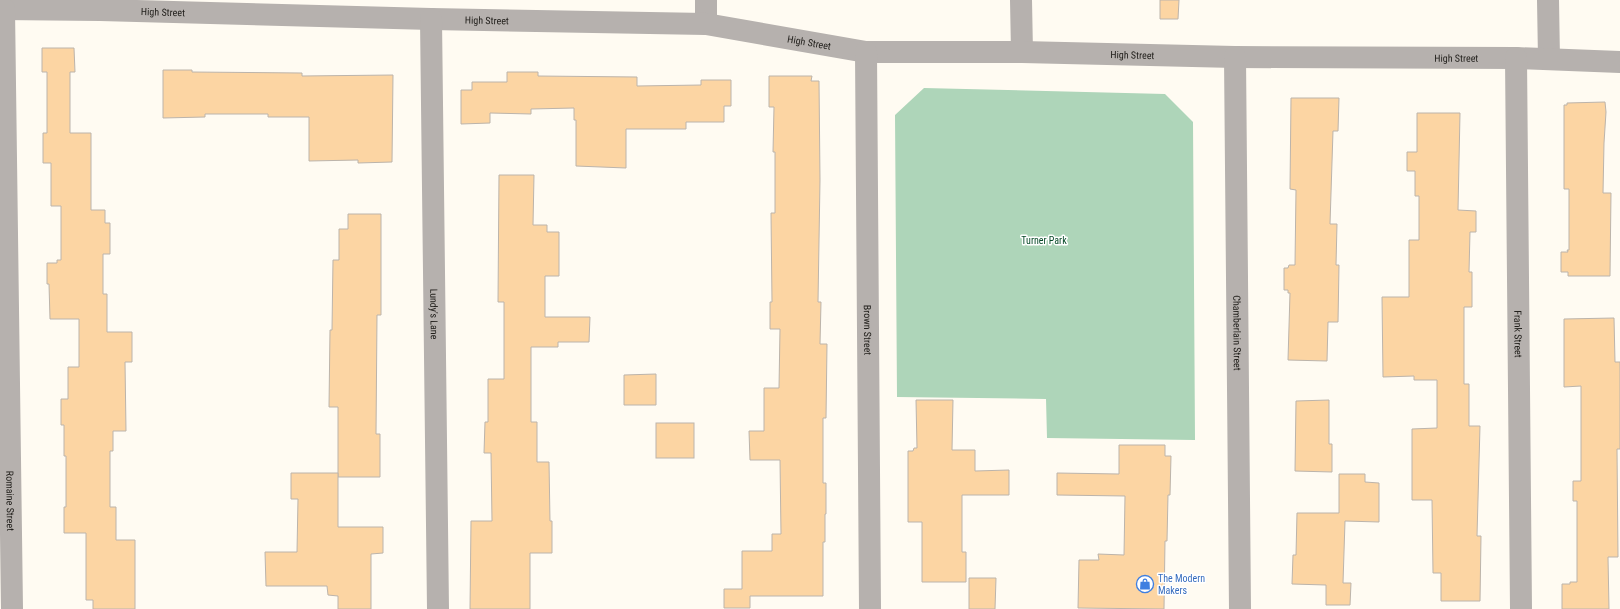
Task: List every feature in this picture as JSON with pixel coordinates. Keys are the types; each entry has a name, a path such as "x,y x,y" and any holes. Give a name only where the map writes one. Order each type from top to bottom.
{"street":[{"path":"706,0 706,24"},
{"path":"1021,0 1022,52"},
{"path":"1548,0 1549,59"},
{"name":"High Street","path":"2,9 100,5 375,9 431,19 706,24 866,52 1022,52 1235,57 1516,58 1620,62"},
{"name":"Romaine Street","path":"2,9 12,609"},
{"name":"Lundy's Lane","path":"431,19 438,609"},
{"name":"Brown Street","path":"866,52 870,609"},
{"name":"Chamberlain Street","path":"1235,57 1240,609"},
{"name":"Frank Street","path":"1516,58 1521,609"}],"green space":[{"name":"Turner Park","path":"924,88 1165,94 1193,122 1195,440 1047,438 1046,399 897,397 895,115"}],"building":[{"path":"1160,0 1179,0 1178,19 1160,19"},
{"path":"42,48 74,48 75,72 70,72 70,133 91,133 91,210 105,210 105,223 110,223 110,254 103,254 103,294 107,294 107,332 132,332 132,362 125,362 126,431 113,431 113,451 110,451 110,507 116,507 116,540 135,540 135,609 93,609 93,600 86,600 86,533 64,533 64,507 66,507 66,456 64,456 64,425 61,425 61,399 68,399 68,367 79,367 79,319 50,319 47,263 57,263 57,260 61,260 61,206 51,206 51,163 43,163 43,133 47,133 47,72 42,72"},
{"path":"163,70 192,70 192,72 302,73 302,76 393,75 392,162 358,163 358,160 309,161 309,117 268,117 268,114 205,114 205,117 163,118"},
{"path":"507,72 538,72 538,76 637,77 637,86 701,85 701,80 731,80 731,106 724,106 724,122 686,122 686,129 626,129 626,168 576,166 576,120 574,120 574,108 531,109 531,114 490,113 490,123 461,124 461,90 472,90 472,82 507,82"},
{"path":"769,76 812,76 811,81 819,81 820,180 818,302 821,302 820,344 827,344 826,418 823,418 823,483 826,483 826,514 825,542 823,542 823,596 750,596 750,608 724,608 724,589 742,589 742,551 772,551 772,534 781,534 780,460 750,460 749,431 764,431 764,388 779,388 780,329 770,329 770,302 772,302 771,213 775,213 775,152 773,152 774,107 769,107"},
{"path":"1291,98 1339,98 1338,131 1333,131 1330,224 1337,224 1336,265 1339,265 1338,322 1328,322 1327,361 1288,360 1290,293 1288,293 1288,290 1284,290 1284,268 1288,268 1289,265 1295,265 1296,190 1290,189"},
{"path":"1605,102 1606,112 1603,193 1611,193 1610,276 1568,276 1568,272 1561,272 1561,252 1568,252 1567,250 1569,250 1569,189 1564,189 1564,105 1567,105 1567,103"},
{"path":"1417,113 1460,113 1458,210 1476,211 1476,232 1470,232 1469,272 1472,272 1472,307 1464,307 1464,384 1469,384 1469,426 1480,426 1477,536 1481,536 1480,601 1441,601 1441,573 1433,573 1432,500 1412,500 1412,429 1437,428 1437,380 1414,380 1414,376 1383,377 1382,297 1409,297 1409,240 1419,240 1419,196 1415,196 1415,171 1407,171 1407,152 1417,152"},
{"path":"499,175 534,175 533,225 547,225 547,232 559,232 559,276 545,276 545,317 590,317 589,342 558,342 558,347 531,347 531,422 537,422 537,462 549,462 552,553 530,553 530,609 470,609 471,521 492,521 491,453 484,453 485,422 488,422 488,379 504,379 504,302 498,302"},
{"path":"348,214 381,214 381,315 377,315 376,434 380,434 380,477 338,477 338,407 329,407 333,260 339,260 339,229 348,229"},
{"path":"1614,318 1615,362 1620,362 1620,449 1617,449 1618,557 1608,557 1609,609 1562,609 1562,584 1577,582 1577,501 1573,501 1573,481 1581,481 1581,386 1564,387 1564,319"},
{"path":"656,374 656,405 624,405 624,375"},
{"path":"916,400 953,400 952,450 975,450 975,471 1009,470 1009,495 962,495 962,552 966,552 966,582 922,582 922,522 908,522 908,451 913,451 914,448 917,448"},
{"path":"1329,400 1329,444 1332,444 1332,472 1295,471 1296,401"},
{"path":"656,423 694,423 694,458 656,458"},
{"path":"1119,445 1165,445 1165,456 1171,456 1167,541 1165,541 1164,609 1078,608 1079,560 1099,560 1098,554 1124,555 1125,496 1057,495 1057,473 1119,474"},
{"path":"291,473 338,473 338,527 383,527 383,553 371,554 371,609 338,609 338,596 328,595 327,586 266,586 265,552 297,552 298,499 291,499"},
{"path":"1339,474 1365,474 1365,482 1379,483 1379,522 1345,521 1343,583 1351,583 1350,605 1326,605 1326,585 1292,584 1293,555 1296,555 1297,513 1339,513"},
{"path":"969,578 996,578 995,609 969,609"}],"place":[{"name":"The Modern Makers","path":"1145,584"}]}
